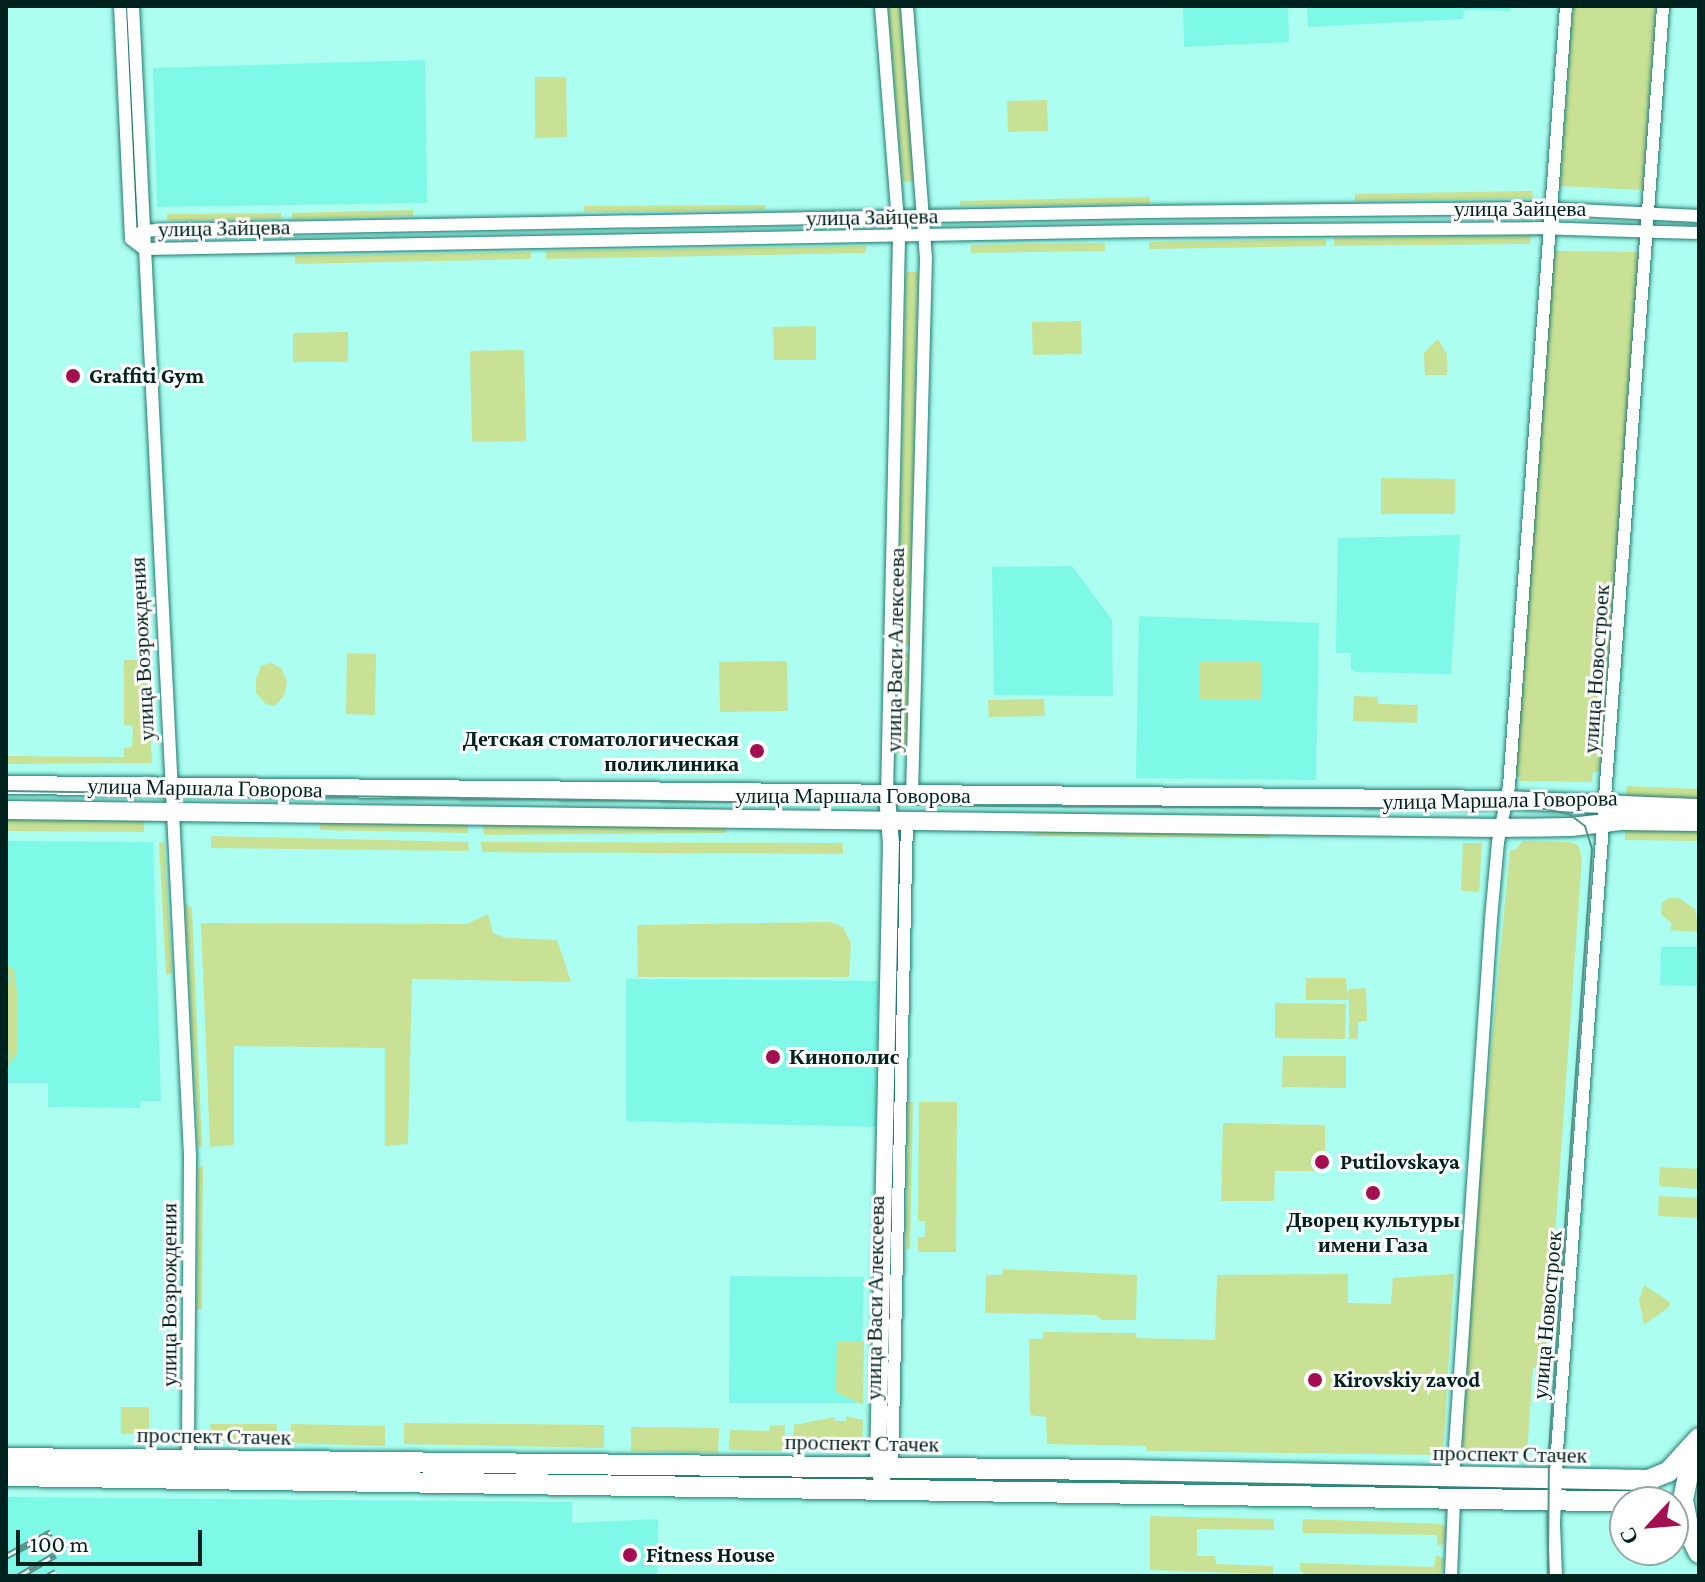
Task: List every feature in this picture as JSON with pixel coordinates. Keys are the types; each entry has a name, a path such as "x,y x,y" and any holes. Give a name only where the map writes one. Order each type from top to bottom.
{"main road":[{"name":"улица Маршала Говорова","path":"6,785 1507,800 1605,814 1699,822"},
{"name":"улица Маршала Говорова","path":"6,810 1500,828 1605,814 1699,808"},
{"name":"проспект Стачек","path":"6,1476 188,1469 886,1467 1555,1479 1658,1478 1677,1465 1699,1438"},
{"path":"1684,1486 1699,1438"},
{"name":"проспект Стачек","path":"6,1458 188,1469 885,1489 1609,1501"},
{"path":"1689,1532 1699,1553"}],"street":[{"name":"улица Васи Алексеева","path":"881,6 899,216 887,796 899,820"},
{"name":"улица Васи Алексеева","path":"885,1489 899,820 912,796 926,236 907,6"},
{"path":"1453,1477 1500,828 1507,800 1566,6"},
{"name":"улица Новостроек","path":"1556,1576 1555,1479 1663,6"},
{"name":"улица Возрождения","path":"129,7 190,1157 188,1469"},
{"name":"улица Возрождения","path":"129,7 131,239"},
{"name":"улица Зайцева","path":"1699,216 1552,208 925,215 143,231 131,239 144,249 1550,228 1699,233"},
{"path":"1451,1576 1454,1500"}],"shaded area":[{"path":"888,6 900,6 915,181 903,182"},
{"path":"1183,6 1288,6 1289,42 1184,47"},
{"path":"1307,6 1511,6 1511,11 1464,10 1463,19 1308,27"},
{"path":"1573,6 1656,6 1643,190 1560,186"},
{"path":"425,60 427,203 157,207 153,68"},
{"path":"535,77 566,77 567,137 535,138"},
{"path":"1047,100 1048,131 1008,132 1007,101"},
{"path":"1532,191 1533,198 1355,201 1355,194"},
{"path":"1150,197 1150,204 960,206 960,201"},
{"path":"765,205 765,210 584,212 584,206"},
{"path":"413,210 413,216 292,219 292,213"},
{"path":"281,213 281,219 167,221 167,214"},
{"path":"1530,236 1530,244 1334,246 1334,238"},
{"path":"1326,239 1326,246 1149,249 1149,242"},
{"path":"1105,243 1105,251 971,253 971,245"},
{"path":"866,246 866,253 546,259 546,251"},
{"path":"1553,251 1640,252 1602,772 1593,772 1592,782 1520,781 1520,776 1515,775"},
{"path":"531,252 531,259 295,264 295,256"},
{"path":"906,272 918,272 909,646 898,645"},
{"path":"1081,321 1082,354 1033,355 1032,322"},
{"path":"816,326 816,360 774,360 773,327"},
{"path":"348,332 348,362 293,362 293,333"},
{"path":"1438,339 1447,355 1447,375 1425,375 1424,353"},
{"path":"524,350 526,441 472,442 470,351"},
{"path":"1381,478 1455,479 1455,514 1381,514"},
{"path":"1460,535 1451,674 1355,672 1351,669 1351,653 1336,653 1338,538"},
{"path":"1072,566 1112,620 1113,696 994,695 992,567"},
{"path":"1139,616 1319,623 1316,780 1136,778"},
{"path":"347,653 376,654 375,715 346,714"},
{"path":"898,653 910,653 907,754 895,753"},
{"path":"124,660 147,660 152,763 6,764 6,756 124,757 124,748 132,747 133,726 124,725"},
{"path":"787,661 788,711 720,712 719,662"},
{"path":"1200,661 1261,661 1261,700 1200,700"},
{"path":"271,663 281,668 287,681 284,696 275,706 266,704 256,693 256,679 261,666"},
{"path":"1354,696 1378,697 1378,704 1418,705 1417,723 1353,721"},
{"path":"1044,699 1045,716 989,717 988,700"},
{"path":"1627,786 1699,789 1699,803 1626,797"},
{"path":"6,819 144,821 144,832 6,831"},
{"path":"320,822 468,823 468,833 320,830"},
{"path":"483,824 725,824 726,833 484,835"},
{"path":"1625,829 1699,829 1699,841 1625,840"},
{"path":"1052,830 1269,832 1271,838 1022,836"},
{"path":"211,836 468,842 469,851 211,848"},
{"path":"6,841 153,842 161,1101 141,1101 140,1108 48,1107 48,1083 6,1083"},
{"path":"1523,841 1569,842 1578,845 1582,857 1549,1320 1543,1369 1533,1368 1527,1454 1462,1452 1481,1157 1510,850 1515,850"},
{"path":"159,842 164,842 172,973 166,975"},
{"path":"481,842 843,843 843,854 482,852"},
{"path":"1463,843 1482,843 1479,892 1461,891"},
{"path":"1669,898 1679,898 1695,909 1699,932 1671,930 1671,923 1661,914 1662,903"},
{"path":"185,903 192,908 202,1147 198,1146"},
{"path":"488,914 493,933 505,938 557,940 571,982 412,979 408,1144 385,1146 385,1048 234,1046 234,1145 210,1147 201,923 467,924"},
{"path":"830,922 843,927 851,943 849,977 638,977 637,925"},
{"path":"1661,947 1699,947 1699,986 1660,985"},
{"path":"6,963 14,971 17,991 17,1054 6,1069 10,1054 6,1053 6,982 10,981"},
{"path":"1306,978 1346,978 1347,995 1349,989 1366,988 1367,1021 1358,1022 1358,1039 1349,1039 1349,1000 1306,1000"},
{"path":"626,979 878,981 876,1127 626,1121"},
{"path":"1275,1003 1346,1004 1345,1039 1275,1038"},
{"path":"1283,1056 1346,1056 1346,1088 1282,1087"},
{"path":"908,1102 913,1102 910,1249 906,1249"},
{"path":"919,1102 957,1102 956,1252 918,1252 918,1237 925,1237 925,1221 918,1221"},
{"path":"1223,1123 1325,1125 1325,1171 1275,1171 1274,1201 1221,1201"},
{"path":"203,1166 202,1309 197,1309 198,1168"},
{"path":"1660,1167 1699,1169 1699,1189 1659,1186"},
{"path":"1659,1196 1699,1198 1699,1218 1658,1216"},
{"path":"1003,1269 1137,1275 1136,1320 1102,1320 1096,1315 985,1313 986,1275 1002,1275"},
{"path":"1348,1274 1348,1303 1391,1304 1393,1278 1454,1274 1443,1455 1147,1451 1146,1446 1047,1444 1046,1417 1030,1415 1029,1339 1043,1339 1043,1332 1136,1333 1137,1338 1215,1340 1217,1275"},
{"path":"730,1276 864,1277 861,1403 729,1403"},
{"path":"1644,1285 1670,1302 1669,1307 1644,1325 1639,1300"},
{"path":"837,1341 864,1341 863,1405 836,1392"},
{"path":"121,1407 149,1407 149,1433 121,1434"},
{"path":"846,1416 863,1420 862,1448 793,1451 794,1425 835,1417 835,1421 846,1421"},
{"path":"404,1423 604,1425 604,1448 404,1444"},
{"path":"210,1424 277,1424 276,1443 211,1441"},
{"path":"291,1424 385,1426 385,1446 290,1443"},
{"path":"785,1425 784,1451 729,1450 730,1430 769,1431 770,1426"},
{"path":"631,1427 719,1428 718,1453 631,1451"},
{"path":"6,1497 572,1502 572,1523 658,1519 657,1574 728,1576 6,1576"},
{"path":"1150,1516 1274,1519 1274,1530 1197,1529 1197,1556 1215,1556 1216,1564 1273,1566 1273,1574 1150,1570"},
{"path":"1303,1519 1441,1524 1446,1527 1444,1544 1437,1546 1437,1535 1302,1533"},
{"path":"1436,1555 1444,1559 1441,1576 1307,1576 1300,1570 1300,1563 1434,1567"}],"tram line":[{"path":"6,791 997,806 1545,809 1569,814 1585,826 1592,849 1549,1451 1548,1576"}],"railway":[{"path":"6,1556 51,1532"},
{"path":"19,1576 55,1555"},
{"path":"48,1576 56,1572"}],"place":[{"name":"Graffiti Gym","path":"73,376"},
{"name":"Детская стоматологическая поликлиника","path":"757,751"},
{"name":"Кинополис","path":"773,1057"},
{"name":"Putilovskaya","path":"1322,1162"},
{"name":"Дворец культуры имени Газа","path":"1373,1193"},
{"name":"Kirovskiy zavod","path":"1315,1380"},
{"name":"Fitness House","path":"630,1555"}]}
